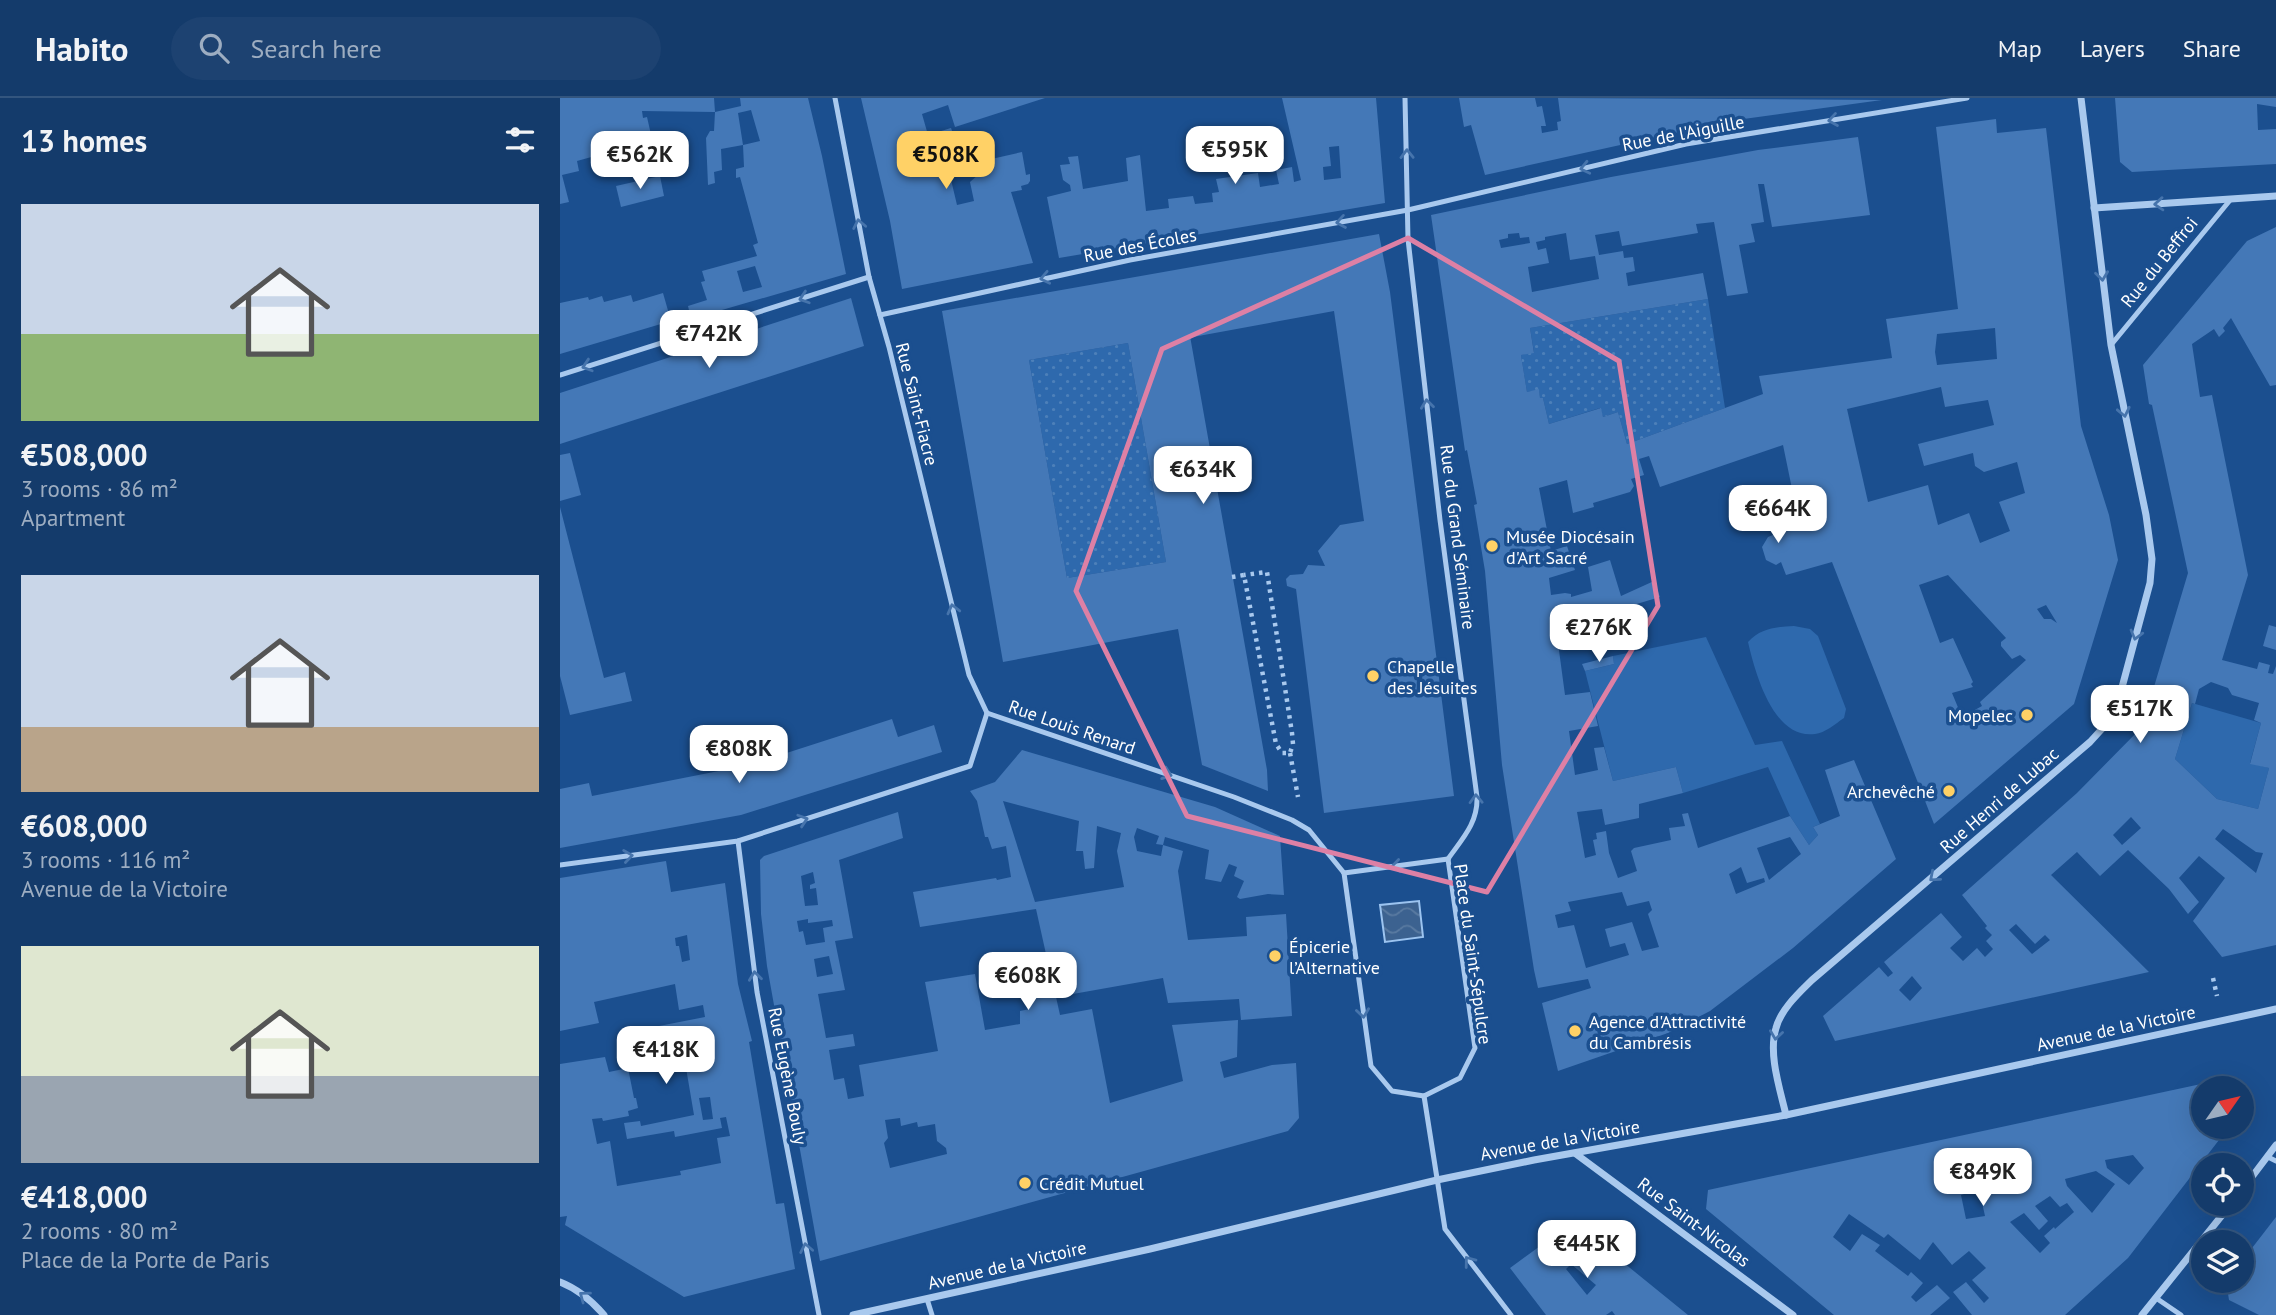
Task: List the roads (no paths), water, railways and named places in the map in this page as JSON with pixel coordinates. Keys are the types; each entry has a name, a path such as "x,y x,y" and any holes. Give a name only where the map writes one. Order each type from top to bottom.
{"street":[{"name":"Rue Henri de Lubac","path":"1786,1115 1774,1042 1776,1027 1784,1011 1812,980 2090,742 2102,731 2117,706 2150,583 2152,559 2146,514 2111,345 2081,98"},
{"name":"Rue du Beffroi","path":"2094,208 2276,196"},
{"name":"Avenue de la Victoire","path":"853,1315 1150,1249 1437,1180 1786,1115 2276,1009"},
{"path":"2254,1178 2272,1159 2276,1144"},
{"name":"Rue Saint-Nicolas","path":"1576,1154 1793,1315"},
{"path":"2141,1315 2221,1216"},
{"path":"560,1282 591,1300 604,1315"}],"lane":[{"name":"Rue Saint-Fiacre","path":"835,98 869,277 969,675 986,713"},
{"name":"Rue du Grand Séminaire","path":"1405,98 1408,239 1477,797 1475,818 1447,859"},
{"name":"Rue de l'Aiguille","path":"1408,210 1686,144 1967,98"},
{"name":"Rue du Beffroi","path":"2111,345 2231,199"},
{"name":"Rue des Écoles","path":"880,315 1130,260 1408,210"},
{"path":"560,375 869,277"},
{"name":"Rue Louis Renard","path":"560,865 738,841 970,766 986,713 1234,797 1292,820 1309,830 1344,873"},
{"name":"Rue Eugène Bouly","path":"738,841 757,992 819,1315"},
{"name":"Place du Saint-Sépulcre","path":"1344,873 1447,859 1475,1048 1460,1078 1424,1096"},
{"path":"1344,873 1370,1066 1392,1091 1424,1096 1445,1229 1511,1315"},
{"path":"2156,1298 2181,1315"},
{"path":"927,1300 932,1315"}],"water":[{"path":"1419,901 1423,937 1385,942 1380,905"}],"place":[{"name":"Musée Diocésain d'Art Sacré","path":"1492,546"},
{"name":"Chapelle des Jésuites","path":"1373,676"},
{"name":"Mopelec","path":"2027,715"},
{"name":"Archevêché","path":"1949,791"},
{"name":"Épicerie l’Alternative","path":"1275,956"},
{"name":"Agence d'Attractivité du Cambrésis","path":"1575,1031"},
{"name":"Crédit Mutuel","path":"1025,1183"}]}
